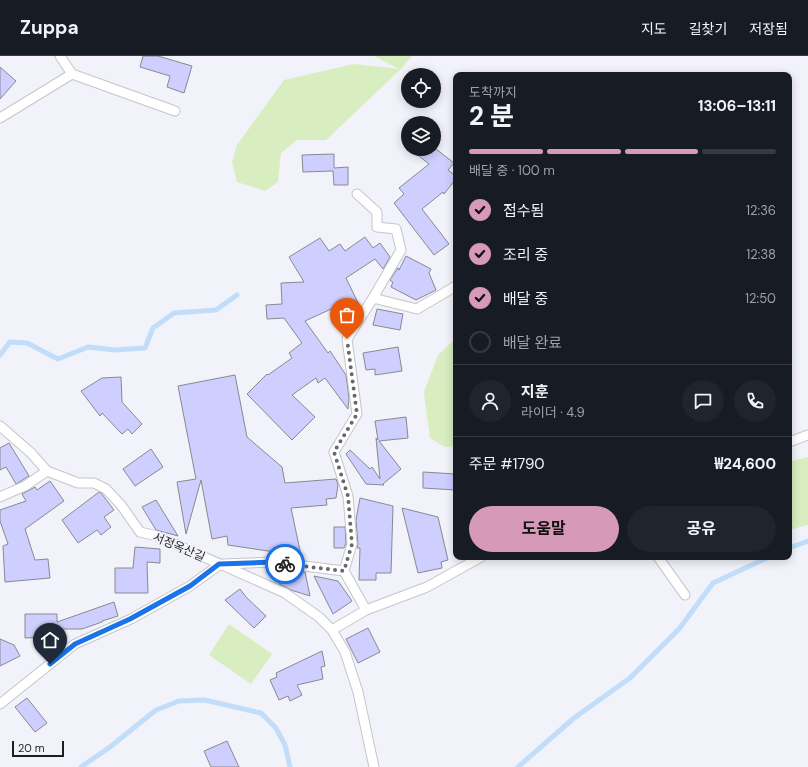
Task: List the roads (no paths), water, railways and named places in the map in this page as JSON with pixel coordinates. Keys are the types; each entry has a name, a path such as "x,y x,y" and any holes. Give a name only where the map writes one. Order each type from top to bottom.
{"lane":[{"path":"60,56 72,74 175,111"},
{"path":"0,118 72,74"},
{"path":"357,194 377,212 378,227 396,229 401,250 347,339 357,414 334,452 348,496 352,544 344,571 366,610"},
{"path":"373,298 417,309 453,288"},
{"name":"서정옥산길","path":"0,426 30,453 47,471 78,483 94,483 106,489 121,505 140,532 157,536 284,593 319,617 332,630 345,652 358,692 374,767"},
{"path":"792,441 808,435"},
{"path":"0,497 26,486 47,471"},
{"path":"332,630 366,610 427,587 476,560"},
{"path":"660,560 685,595"},
{"path":"0,704 75,644 130,619 190,586 219,564 273,562 344,571"}],"waterway":[{"path":"0,355 10,342 27,343 58,359 88,347 115,350 145,348 153,328 174,313 216,310 237,295"},
{"path":"792,547 808,541"},
{"path":"518,767 574,718 630,678 679,629 713,583 763,560"},
{"path":"81,767 110,747 156,710 179,701 205,700 261,713 276,728 285,745 290,767"}]}
